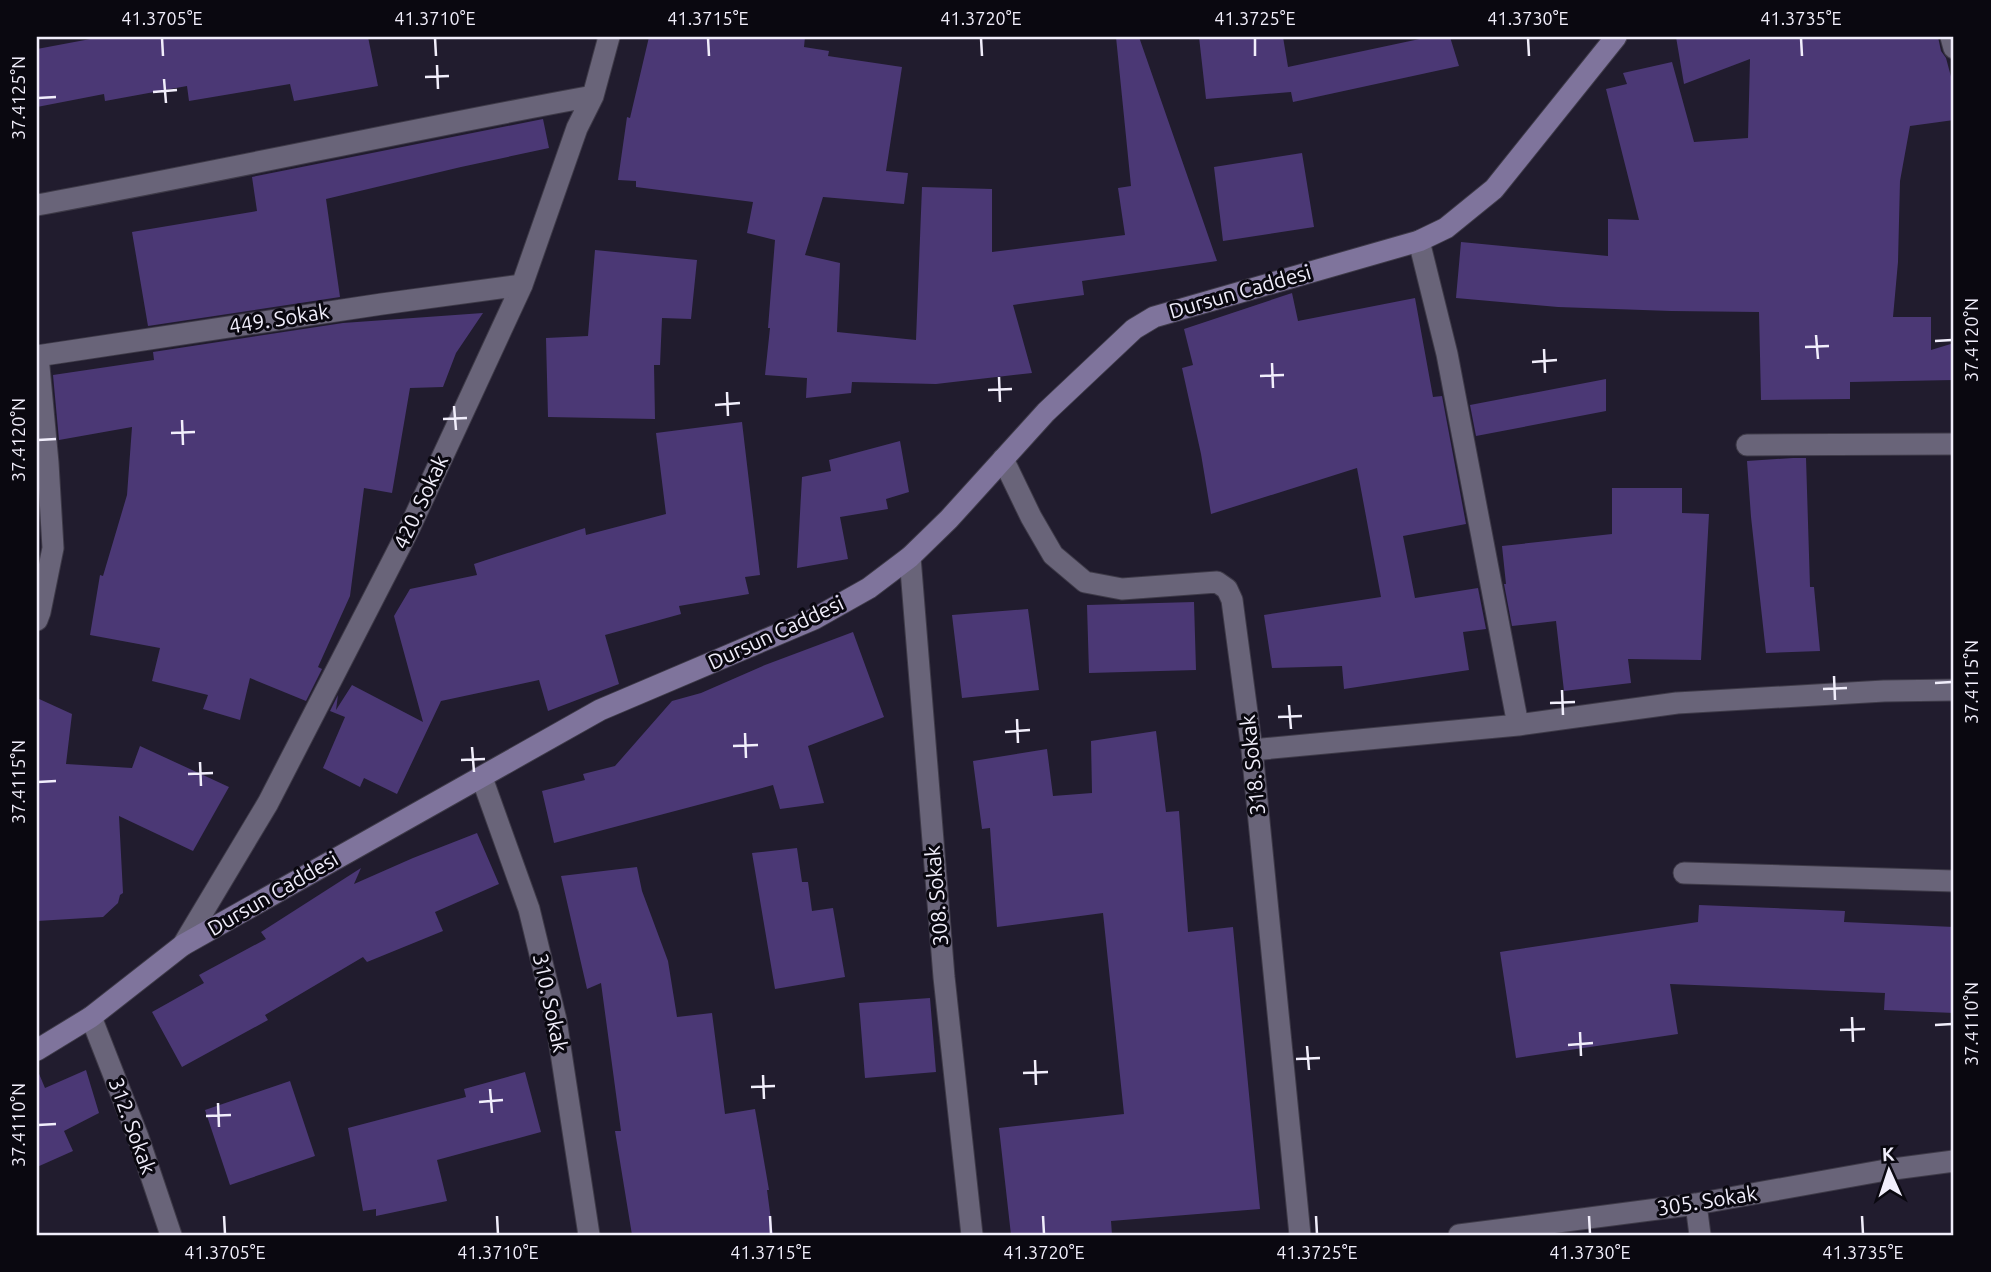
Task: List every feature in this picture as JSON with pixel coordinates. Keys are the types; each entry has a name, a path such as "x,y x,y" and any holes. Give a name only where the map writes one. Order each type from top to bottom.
{"street":[{"name":"420. Sokak","path":"183,945 268,803 409,529 522,285 577,128 593,96 609,37"},
{"name":"Dursun Caddesi","path":"38,1043 91,1017 183,945 600,710 814,619 869,588 910,557 949,519 1046,412 1134,329 1154,317 1419,241 1446,228 1494,189 1616,37"},
{"path":"1951,37 1954,48"},
{"path":"37,205 168,181 454,121 593,96"},
{"path":"1419,241 1447,354 1518,725"},
{"name":"449. Sokak","path":"37,356 382,303 522,285"},
{"path":"37,356 53,548 37,620"},
{"path":"1747,445 1954,444"},
{"name":"318. Sokak","path":"1003,458 1031,517 1053,555 1085,582 1122,589 1217,582 1227,589 1232,600 1252,750 1300,1235"},
{"name":"308. Sokak","path":"910,557 944,977 972,1235"},
{"path":"1252,750 1518,725 1677,703 1884,691 1954,690"},
{"name":"310. Sokak","path":"482,778 529,909 553,1008 589,1235"},
{"path":"1684,873 1954,881"},
{"name":"312. Sokak","path":"91,1017 138,1137 172,1235"},
{"name":"305. Sokak","path":"1458,1235 1696,1204 1886,1170 1954,1161"},
{"path":"1696,1204 1700,1235"}],"building":[{"path":"101,37 368,37 378,86 294,101 290,84 189,101 187,86 105,101 104,94 37,107 37,49"},
{"path":"649,37 805,37 804,47 829,51 828,56 902,67 886,171 908,173 904,204 823,197 805,255 840,263 837,332 916,340 922,187 992,189 992,252 1125,235 1118,188 1131,186 1116,37 1139,37 1217,261 1082,281 1084,295 1013,305 1032,373 936,384 852,382 851,393 806,398 807,378 765,375 775,240 747,233 753,202 636,187 636,181 618,180 627,117 630,118"},
{"path":"1199,37 1283,37 1288,67 1429,37 1450,37 1459,66 1293,102 1291,92 1206,99"},
{"path":"1676,37 1938,37 1954,88 1954,120 1910,126 1900,181 1898,262 1893,317 1931,317 1931,350 1954,343 1954,380 1850,382 1850,399 1761,400 1759,312 1558,307 1456,298 1461,242 1608,256 1608,219 1639,220 1606,89 1627,84 1623,73 1672,62 1694,142 1748,138 1750,59 1684,84"},
{"path":"543,119 549,148 326,199 340,297 148,326 132,232 257,211 252,177"},
{"path":"1302,153 1314,227 1223,241 1214,167"},
{"path":"595,250 697,260 691,319 662,318 660,365 654,365 655,419 548,417 546,338 588,336"},
{"path":"1292,293 1298,321 1415,298 1433,397 1442,396 1466,524 1403,536 1415,598 1478,588 1486,629 1463,632 1469,670 1344,689 1342,666 1272,668 1264,615 1381,597 1357,468 1211,514 1182,368 1193,365 1184,329"},
{"path":"483,313 456,353 443,387 410,388 392,493 364,488 350,596 318,667 322,669 306,701 250,678 240,720 203,709 208,695 152,681 160,648 90,635 100,575 103,576 127,495 132,427 59,440 53,375 154,360 153,352 343,323"},
{"path":"1606,379 1606,411 1476,436 1470,405"},
{"path":"742,422 760,575 745,577 749,594 679,606 681,614 605,635 619,684 548,711 539,680 441,701 397,794 364,778 360,787 323,768 345,717 330,711 338,695 336,710 352,685 423,722 394,616 410,589 477,575 474,564 585,528 586,535 666,514 656,433"},
{"path":"900,441 909,492 886,499 888,509 840,517 848,559 797,568 802,477 831,471 829,460"},
{"path":"1806,458 1810,587 1814,587 1820,651 1766,653 1747,461"},
{"path":"1612,488 1682,488 1682,513 1709,514 1701,660 1628,659 1631,683 1564,691 1556,621 1512,626 1504,584 1502,546 1612,534"},
{"path":"1194,602 1196,670 1089,673 1087,605"},
{"path":"1028,609 1039,690 962,698 952,615"},
{"path":"853,632 884,717 808,746 824,803 780,809 773,785 554,843 542,791 585,780 583,774 615,766 672,701 701,693 765,665"},
{"path":"37,698 72,714 66,764 132,768 140,746 229,787 193,851 119,816 123,893 118,903 103,917 37,921"},
{"path":"1156,731 1166,812 1179,811 1188,932 1233,927 1260,1209 1111,1221 1112,1235 1011,1235 999,1128 1124,1114 1103,913 997,927 990,828 982,829 973,761 1047,749 1053,796 1092,793 1091,741"},
{"path":"477,833 499,884 435,912 443,931 367,962 363,957 265,1015 268,1020 182,1067 152,1012 204,983 199,975 266,939 261,932 361,868 354,884"},
{"path":"797,848 802,882 808,882 812,911 833,908 845,977 775,989 752,853"},
{"path":"637,867 642,891 668,961 677,1017 712,1013 725,1114 755,1109 769,1190 773,1235 632,1235 615,1131 621,1131 601,983 587,989 561,876"},
{"path":"1699,905 1845,911 1844,922 1954,927 1954,1013 1884,1010 1885,993 1670,984 1678,1034 1516,1058 1500,952 1698,922"},
{"path":"930,998 936,1072 865,1078 859,1003"},
{"path":"37,1069 45,1088 86,1070 99,1113 64,1131 73,1151 37,1167"},
{"path":"525,1072 541,1132 437,1160 447,1201 376,1216 376,1209 363,1211 348,1128 466,1097 464,1089"},
{"path":"290,1081 315,1156 230,1185 205,1110"}]}
